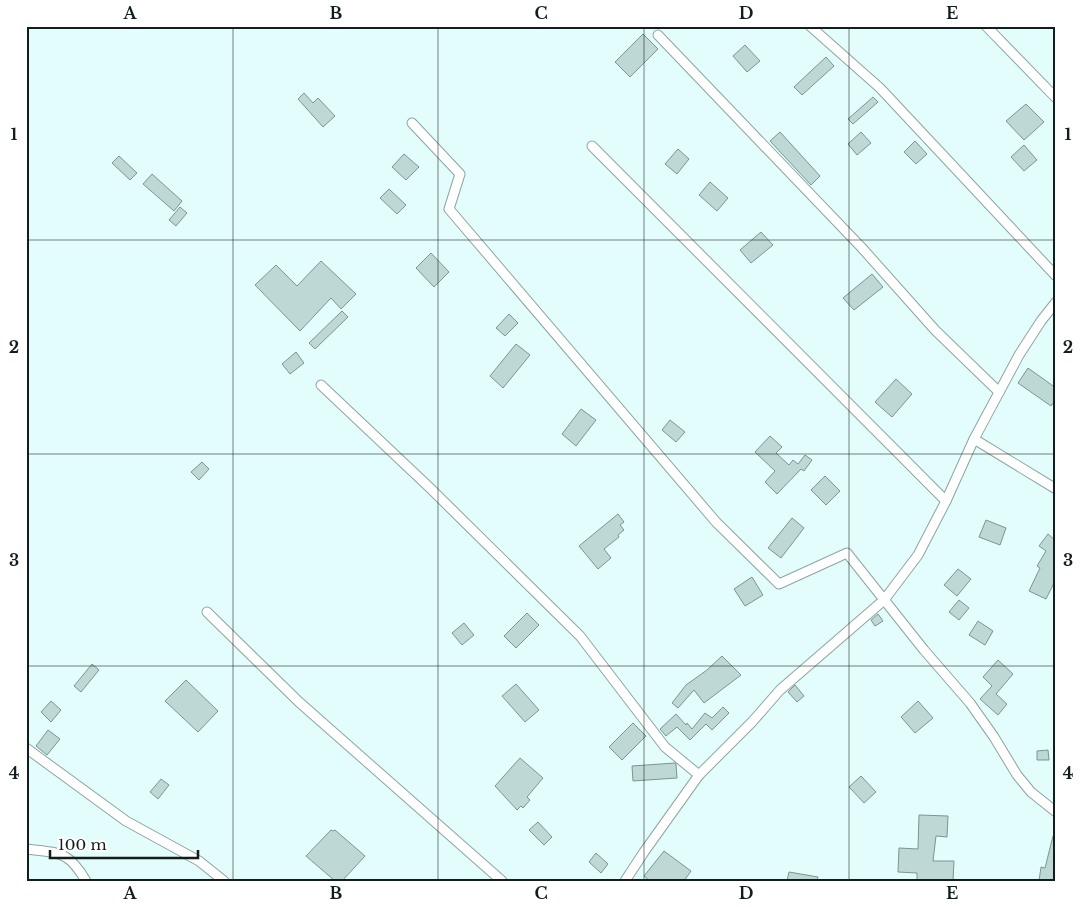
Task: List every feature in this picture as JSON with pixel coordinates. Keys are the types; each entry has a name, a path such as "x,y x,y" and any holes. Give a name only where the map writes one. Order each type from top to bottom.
{"street":[{"path":"810,26 880,88 1056,276"},
{"path":"986,26 1056,98"},
{"path":"658,35 862,248 935,330 999,392"},
{"path":"412,123 460,174 449,209 716,522 779,584 847,553 970,703 994,736 1026,787 1056,812"},
{"path":"592,146 946,501"},
{"path":"625,881 699,775 752,722 780,690 884,600 918,555 946,501 974,439 1019,355 1056,302"},
{"path":"321,385 430,488 580,636 665,747 699,775"},
{"path":"974,439 1056,489"},
{"path":"207,612 299,702 502,881"},
{"path":"26,748 126,820 199,861 224,881"},
{"path":"26,849 53,852 68,857 76,865 86,881"}],"building":[{"path":"643,34 658,49 630,77 615,62"},
{"path":"745,45 760,61 747,72 733,56"},
{"path":"826,57 834,66 802,95 794,87"},
{"path":"304,93 313,103 318,98 335,116 323,127 298,99"},
{"path":"873,97 878,102 853,124 848,119"},
{"path":"1026,104 1044,122 1024,140 1006,121"},
{"path":"780,132 820,176 811,185 770,141"},
{"path":"861,132 871,143 857,155 848,144"},
{"path":"915,141 927,154 916,164 904,152"},
{"path":"1024,145 1037,160 1024,171 1011,157"},
{"path":"678,149 689,159 677,174 665,164"},
{"path":"404,154 419,167 406,180 392,167"},
{"path":"119,156 137,173 130,180 112,163"},
{"path":"152,174 182,201 174,211 143,184"},
{"path":"710,182 728,198 717,211 699,195"},
{"path":"389,189 406,205 397,214 380,198"},
{"path":"180,207 187,213 176,226 169,220"},
{"path":"761,232 773,245 751,263 740,250"},
{"path":"431,253 449,272 434,287 416,268"},
{"path":"321,261 356,294 341,309 331,298 300,331 255,285 276,265 297,286"},
{"path":"872,274 883,287 854,310 843,298"},
{"path":"342,311 348,317 315,349 309,343"},
{"path":"509,314 518,323 505,336 496,328"},
{"path":"516,344 530,355 503,388 490,376"},
{"path":"296,352 304,363 290,374 282,364"},
{"path":"1028,368 1056,388 1056,399 1051,406 1018,383"},
{"path":"896,379 912,394 892,417 875,402"},
{"path":"581,409 596,420 576,446 562,434"},
{"path":"670,420 685,432 676,442 662,430"},
{"path":"770,436 782,447 776,453 789,465 793,460 798,464 805,455 812,460 804,471 801,469 777,494 765,482 775,471 755,452"},
{"path":"202,462 209,469 199,480 191,472"},
{"path":"825,476 840,491 826,505 811,490"},
{"path":"618,514 624,522 620,525 624,530 618,535 619,537 604,549 611,558 598,569 579,546"},
{"path":"792,518 804,528 781,558 768,548"},
{"path":"986,520 1006,528 1000,545 979,537"},
{"path":"1048,534 1056,541 1056,579 1046,599 1029,591 1040,568 1037,566 1046,551 1039,546"},
{"path":"958,569 971,579 957,596 944,585"},
{"path":"752,577 763,595 745,606 734,589"},
{"path":"959,600 969,608 959,620 949,612"},
{"path":"527,613 539,625 516,648 504,636"},
{"path":"878,614 883,621 875,626 871,620"},
{"path":"978,621 993,631 985,645 969,635"},
{"path":"464,623 474,635 462,645 452,633"},
{"path":"722,656 741,675 704,703 694,690 678,708 672,703 686,685"},
{"path":"998,660 1013,674 996,694 1007,704 998,715 980,699 992,686 983,677"},
{"path":"92,664 99,670 81,692 74,686"},
{"path":"186,680 218,711 198,732 165,701"},
{"path":"516,684 539,710 525,722 502,696"},
{"path":"795,685 804,696 797,702 788,692"},
{"path":"51,701 61,710 51,722 41,712"},
{"path":"918,701 933,718 915,733 901,717"},
{"path":"723,707 729,713 712,730 706,724 690,740 677,727 666,736 660,729 676,714 692,729 705,713 712,718"},
{"path":"633,723 646,736 622,760 609,747"},
{"path":"48,730 60,739 47,755 36,746"},
{"path":"1048,750 1049,760 1037,760 1037,751"},
{"path":"520,758 543,778 527,797 530,800 523,808 521,806 517,810 495,786"},
{"path":"675,763 677,778 633,781 632,766"},
{"path":"861,776 876,792 864,803 849,787"},
{"path":"161,779 169,785 158,799 150,792"},
{"path":"919,815 948,816 947,837 936,836 933,861 954,861 953,881 917,880 917,873 898,872 899,848 918,849"},
{"path":"538,822 552,837 544,845 529,830"},
{"path":"331,830 335,830 365,856 342,881 335,881 306,856"},
{"path":"1053,836 1056,836 1056,881 1039,881 1041,867 1045,868"},
{"path":"664,851 691,871 684,881 650,881 644,876"},
{"path":"596,853 608,864 601,873 589,862"},
{"path":"789,872 818,877 817,881 787,881"}]}
